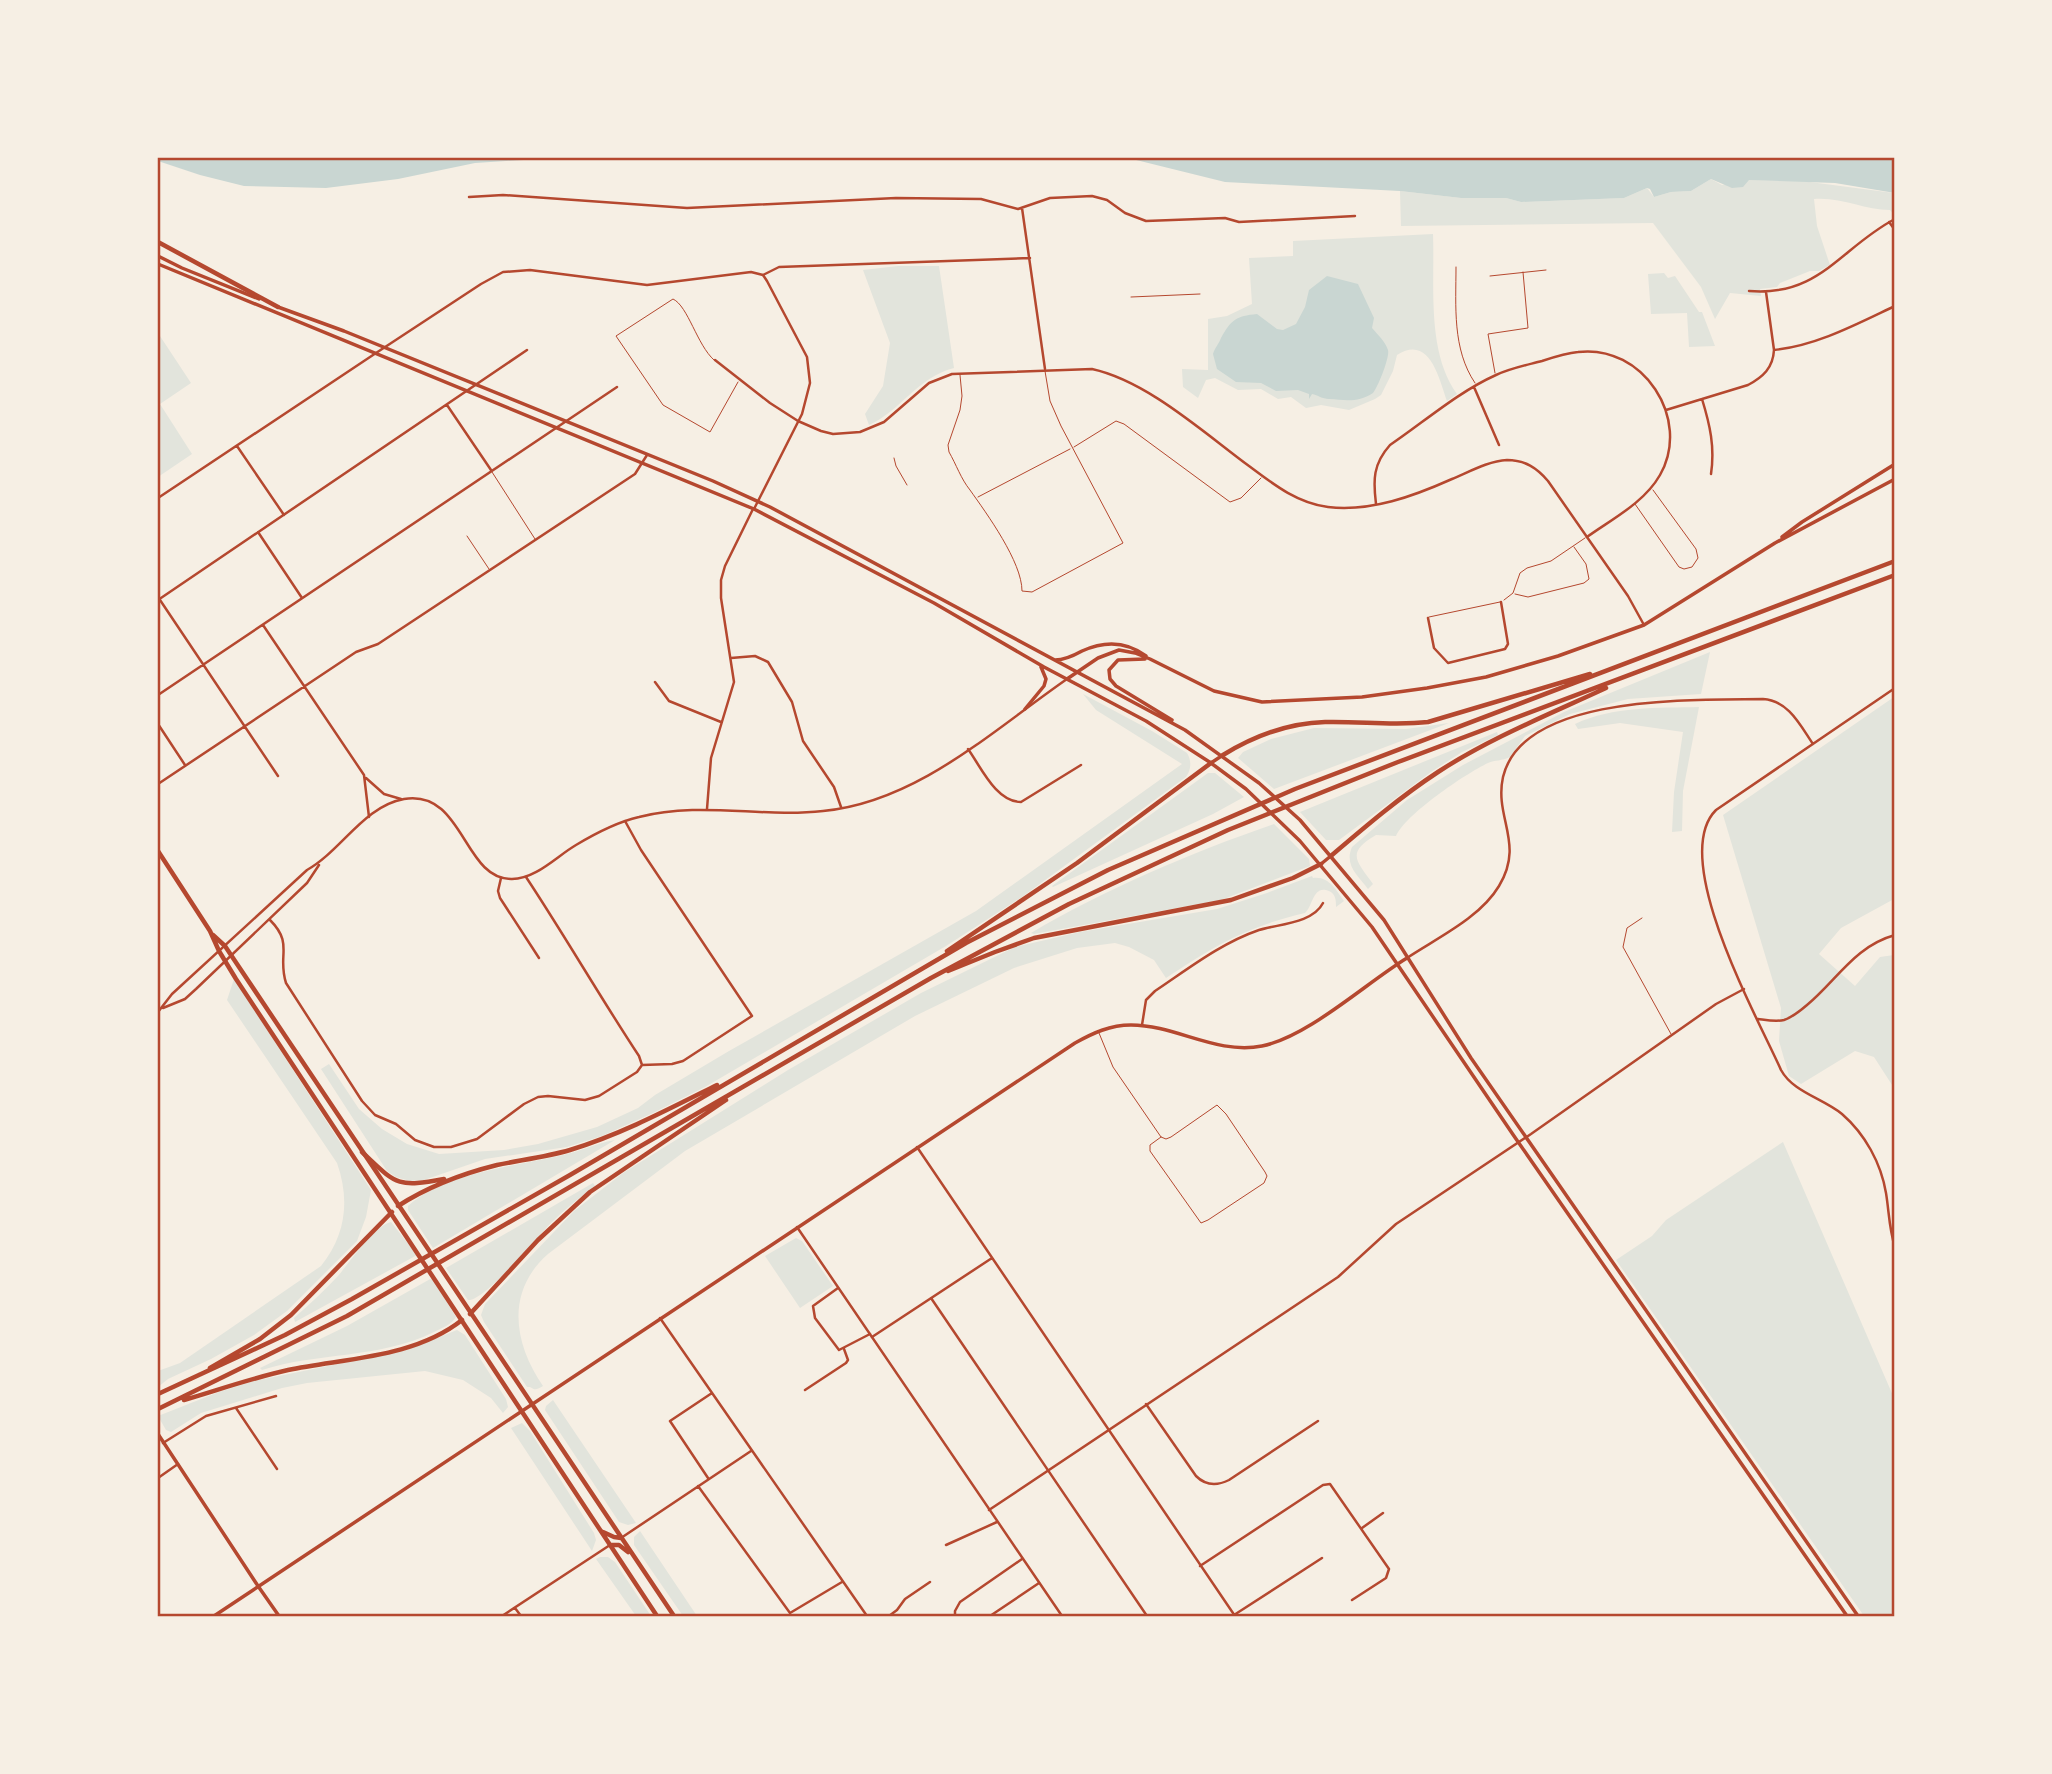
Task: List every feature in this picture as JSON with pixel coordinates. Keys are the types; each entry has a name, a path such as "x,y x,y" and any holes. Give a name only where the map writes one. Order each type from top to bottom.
{"highway":[{"path":"158,242 278,307"},
{"path":"158,1394 285,1335 352,1299 570,1175 920,969 1050,899 1154,849 1295,789 1895,561"},
{"path":"158,1409 347,1316 931,978 1069,904 1217,835 1398,762 1895,575"},
{"path":"1223,755 1268,733 1289,727 1326,722 1428,722 1614,667"},
{"path":"1332,856 1398,800 1440,771 1488,744 1648,668"},
{"path":"920,969 1077,863 1211,763"},
{"path":"158,851 210,931 225,961 657,1616"},
{"path":"931,978 995,951 1034,939 1231,900 1293,878 1321,864"},
{"path":"210,931 232,956 674,1616"},
{"path":"362,1152 400,1184 414,1185 458,1176 590,1144 630,1128 755,1065"},
{"path":"166,1405 274,1373 404,1348 434,1336 470,1314 538,1240 590,1192 745,1086"},
{"path":"178,1386 252,1343 291,1315 398,1206 425,1190 458,1176"},
{"path":"598,1526 608,1535 621,1538"},
{"path":"610,1545 619,1545 635,1559"}],"main road":[{"path":"158,256 758,501 1185,730"},
{"path":"158,264 754,509 934,603 1037,663 1146,721 1246,789 1285,825 1321,864 1373,927 1518,1142 1847,1616"},
{"path":"1774,543 1802,522 1895,464"},
{"path":"1067,679 1104,654 1119,650 1150,659 1214,691 1252,701 1362,697 1486,677 1558,656 1644,625 1774,543 1895,479"},
{"path":"1053,660 1069,658 1100,644 1116,643 1134,647 1150,659"},
{"path":"1150,659 1118,660 1109,670 1110,680 1223,755 1259,783 1300,820 1384,920 1471,1058 1858,1616"},
{"path":"1025,709 1045,682 1044,674 1037,663"},
{"path":"1211,763 1223,755"},
{"path":"1321,864 1332,856"},
{"path":"214,1616 1064,1049 1098,1031 1129,1025 1222,1046 1259,1047 1285,1039 1305,1028 1407,958"},
{"path":"158,1434 279,1616"}],"street":[{"path":"469,197 503,195 687,208 896,198 981,199 995,201 1010,208 1023,208 1050,198 1092,196 1107,200 1131,216 1151,222 1225,218 1239,222 1355,216"},
{"path":"1023,208 1045,369"},
{"path":"1749,291 1766,292 1797,285 1817,276 1846,256 1871,233 1895,219"},
{"path":"1889,222 1895,230"},
{"path":"158,498 503,272 538,271 647,285 751,272 764,275 779,267 1030,258"},
{"path":"707,809 710,758 733,689 721,580 725,566 808,396 809,365 764,275"},
{"path":"1666,410 1759,379 1771,365 1774,350 1766,292"},
{"path":"1774,350 1802,345 1895,306"},
{"path":"278,776 158,598 527,350"},
{"path":"1376,504 1373,481 1375,467 1381,455 1390,445 1475,386 1495,375 1577,352 1610,354 1625,360 1646,376 1660,395 1666,410 1670,435 1668,453 1662,472 1651,488 1587,537"},
{"path":"715,360 798,421 821,432 833,434 860,432 884,422 929,383 960,373 1045,369 1092,369 1111,373 1139,386 1296,498 1314,504 1347,508 1376,504 1409,496 1497,462 1515,461 1531,466 1543,475 1628,596 1644,625"},
{"path":"1475,386 1499,445"},
{"path":"158,695 617,387"},
{"path":"1702,399 1712,433 1711,474"},
{"path":"447,405 491,470"},
{"path":"237,446 284,515"},
{"path":"158,784 356,652 378,644 635,474 647,455"},
{"path":"258,532 302,598"},
{"path":"1428,618 1434,648 1438,654 1448,663 1459,661 1505,649 1508,644 1501,602"},
{"path":"262,625 364,775 384,794 425,801 444,811 481,863 501,878 526,877 596,833 625,821 672,810 797,812 841,809 898,792 968,749 1067,679"},
{"path":"731,658 755,656 768,662 792,702 799,733 838,794 841,809"},
{"path":"655,682 669,701 721,722"},
{"path":"1895,688 1716,810 1707,821 1703,833 1705,869 1712,911 1724,947 1785,1077 1795,1087 1844,1115 1868,1145 1885,1185 1895,1247"},
{"path":"1407,958 1474,912 1498,888 1510,860 1511,847 1502,808 1503,776 1508,764 1526,741 1556,724 1590,711 1626,704 1763,699 1775,701 1791,712 1813,744"},
{"path":"158,724 185,766"},
{"path":"968,749 998,791 1007,800 1014,802 1021,802 1081,765"},
{"path":"364,775 369,817"},
{"path":"159,1011 172,994 307,870 320,863 369,817 389,804 405,799"},
{"path":"625,821 640,850 752,1016 683,1061 642,1065"},
{"path":"159,1011 185,999 232,956 307,883 320,863"},
{"path":"526,877 570,942 586,975 639,1056 642,1065"},
{"path":"501,878 498,891 500,898 539,958"},
{"path":"1142,1026 1146,1000 1155,991 1232,941 1313,915 1323,903"},
{"path":"270,919 284,938 282,967 286,984 344,1074 369,1110 379,1118 396,1124 415,1140 434,1147 464,1144 477,1139 524,1104 538,1097 585,1100 599,1097 637,1072 642,1065"},
{"path":"1758,1019 1779,1021 1793,1016 1822,991 1855,955 1873,943 1895,935"},
{"path":"989,1510 1343,1273 1388,1230 1716,1004 1744,989"},
{"path":"917,1147 1235,1616 1322,1558"},
{"path":"797,1227 1062,1616"},
{"path":"838,1288 817,1301 812,1311 837,1348 844,1349 871,1336 992,1258"},
{"path":"931,1298 1147,1616"},
{"path":"660,1318 867,1616"},
{"path":"805,1390 846,1363 848,1360 844,1349"},
{"path":"709,1479 670,1422 712,1392"},
{"path":"163,1443 198,1420 276,1396"},
{"path":"1146,1404 1196,1476 1211,1484 1228,1480 1318,1421"},
{"path":"236,1408 277,1469"},
{"path":"621,1538 751,1451"},
{"path":"158,1478 178,1464"},
{"path":"1200,1566 1323,1485 1330,1484 1387,1565 1389,1572 1385,1578 1352,1600"},
{"path":"698,1486 790,1613 843,1581"},
{"path":"1362,1528 1383,1513"},
{"path":"946,1545 997,1522"},
{"path":"502,1616 610,1545"},
{"path":"955,1616 954,1611 960,1602 1023,1559"},
{"path":"889,1616 905,1599 930,1582"},
{"path":"990,1616 1039,1583"},
{"path":"515,1608 521,1616"}],"lane":[{"path":"1455,267 1457,336 1467,371 1475,386"},
{"path":"1490,276 1546,270"},
{"path":"1495,375 1488,334 1528,328 1523,272"},
{"path":"1131,297 1200,293"},
{"path":"715,360 704,351 680,304 673,299 616,336 663,405 710,432 739,380"},
{"path":"960,373 960,410 948,448 968,488 1019,571 1022,591 1032,592 1123,543 1051,404 1045,369"},
{"path":"976,498 1116,422 1124,424 1230,502 1241,498 1262,476"},
{"path":"894,458 895,466 907,485"},
{"path":"491,470 536,540"},
{"path":"1634,503 1679,567 1688,568 1696,563 1696,549 1651,488"},
{"path":"467,536 490,570"},
{"path":"1428,618 1501,602 1513,593 1520,573 1527,568 1551,561 1587,537"},
{"path":"1513,593 1528,597 1584,583 1589,579 1589,570 1574,547"},
{"path":"1642,918 1627,929 1623,947 1671,1035"},
{"path":"1098,1031 1114,1067 1161,1137 1171,1137 1217,1105 1265,1172 1266,1179 1264,1183 1201,1223 1150,1151 1150,1145 1161,1137"}],"shaded area":[{"path":"158,158 554,158 475,163 398,179 326,188 244,186 200,175 158,161"},
{"path":"1128,158 1894,158 1895,193 1835,183 1749,180 1743,187 1732,188 1711,179 1691,191 1671,192 1654,197 1647,188 1624,198 1521,202 1506,198 1461,198 1400,191 1225,182"},
{"path":"1711,179 1722,185 1749,180 1802,181 1894,193 1894,215 1890,210 1814,199 1817,226 1830,265 1780,283 1777,287 1760,289 1761,296 1730,293 1715,319 1701,287 1653,223 1401,226 1400,191 1461,198 1506,198 1521,202 1624,198 1647,188 1654,197 1671,192 1691,191"},
{"path":"1433,234 1436,338 1447,377 1457,394 1447,401 1431,362 1418,350 1408,350 1397,355 1393,371 1381,395 1349,410 1321,405 1306,408 1291,397 1278,399 1261,389 1238,390 1215,378 1206,380 1198,398 1183,387 1182,369 1208,370 1208,319 1227,316 1252,304 1249,258 1293,256 1293,241"},
{"path":"898,266 939,266 954,368 929,379 881,419 869,425 865,414 883,386 890,343 863,270"},
{"path":"1664,273 1668,278 1675,276 1699,312 1702,312 1715,346 1689,347 1687,313 1651,314 1648,274"},
{"path":"1327,276 1358,284 1374,318 1372,328 1388,350 1383,372 1373,393 1351,400 1327,399 1312,394 1309,399 1309,394 1298,390 1276,391 1261,383 1236,382 1217,369 1213,354 1231,323 1244,316 1257,314 1277,329 1283,330 1296,324 1305,307 1309,290"},
{"path":"158,333 191,383 160,404 192,454 158,477"},
{"path":"1710,652 1701,694 1628,699 1570,714 1525,736 1510,757 1488,763 1451,785 1411,817 1396,836 1376,835 1366,841 1357,852 1357,858 1373,884 1368,889 1353,870 1350,859 1352,847 1407,800 1463,765 1564,712"},
{"path":"1083,694 1187,753 1190,765 1186,777 1022,897 946,946 705,1087 653,1113 602,1136 567,1147 485,1159 424,1180 410,1181 387,1171 321,1069 329,1064 359,1109 382,1129 407,1144 439,1154 504,1150 538,1144 597,1127 638,1108 729,1051 976,911 1182,764 1096,710"},
{"path":"1894,697 1894,899 1841,928 1819,954 1855,986 1880,957 1894,955 1894,1088 1874,1057 1855,1051 1801,1084 1789,1076 1779,1041 1781,1008 1723,815"},
{"path":"1699,707 1683,791 1682,831 1672,832 1674,792 1683,732 1620,723 1578,729 1575,724 1620,711"},
{"path":"1449,723 1274,789 1238,758 1243,752 1271,739 1314,728 1406,729"},
{"path":"1497,732 1498,735 1462,752 1431,772 1339,840 1326,840 1300,812"},
{"path":"1208,773 1215,773 1244,797 1213,814 1052,886"},
{"path":"1274,824 1309,859 1310,866 1221,900 1031,933 1150,873"},
{"path":"1312,876 1328,881 1344,901 1336,907 1333,894 1320,890 1305,913 1265,924 1232,938 1166,978 1154,960 1115,943 1077,948 1014,968 915,1016 685,1151 548,1254 534,1269 525,1285 518,1318 526,1353 543,1386 535,1389 527,1387 484,1322 481,1315 485,1304 574,1211 623,1173 788,1070 921,993 1015,947 1080,932 1217,909"},
{"path":"234,979 371,1190 366,1217 357,1241 287,1311 254,1335 168,1379 158,1387 158,1371 180,1363 321,1266 336,1242 343,1217 344,1190 337,1163 227,1000"},
{"path":"615,1140 433,1248 408,1210 408,1206 423,1195 461,1178 563,1155"},
{"path":"1783,1142 1894,1398 1894,1616 1864,1616 1616,1260 1652,1236 1666,1220"},
{"path":"593,1183 595,1186 555,1219 497,1281 476,1298 468,1300 446,1268"},
{"path":"391,1222 417,1255 295,1322 294,1318 338,1276 370,1237"},
{"path":"796,1238 802,1241 833,1286 800,1308 765,1256"},
{"path":"432,1278 456,1317 443,1328 392,1347 305,1360 262,1370 260,1368 347,1326"},
{"path":"457,1330 465,1335 506,1399 508,1407 503,1413 491,1398 463,1380 425,1371 282,1388 201,1413 171,1432 166,1430 158,1416 254,1381 407,1350"},
{"path":"553,1400 636,1523 628,1525 619,1522 545,1410"},
{"path":"522,1423 530,1431 594,1533 596,1540 592,1551 511,1428"},
{"path":"640,1531 697,1616 683,1616 634,1545 634,1537"},
{"path":"608,1557 615,1562 651,1616 636,1616 596,1559"}]}
